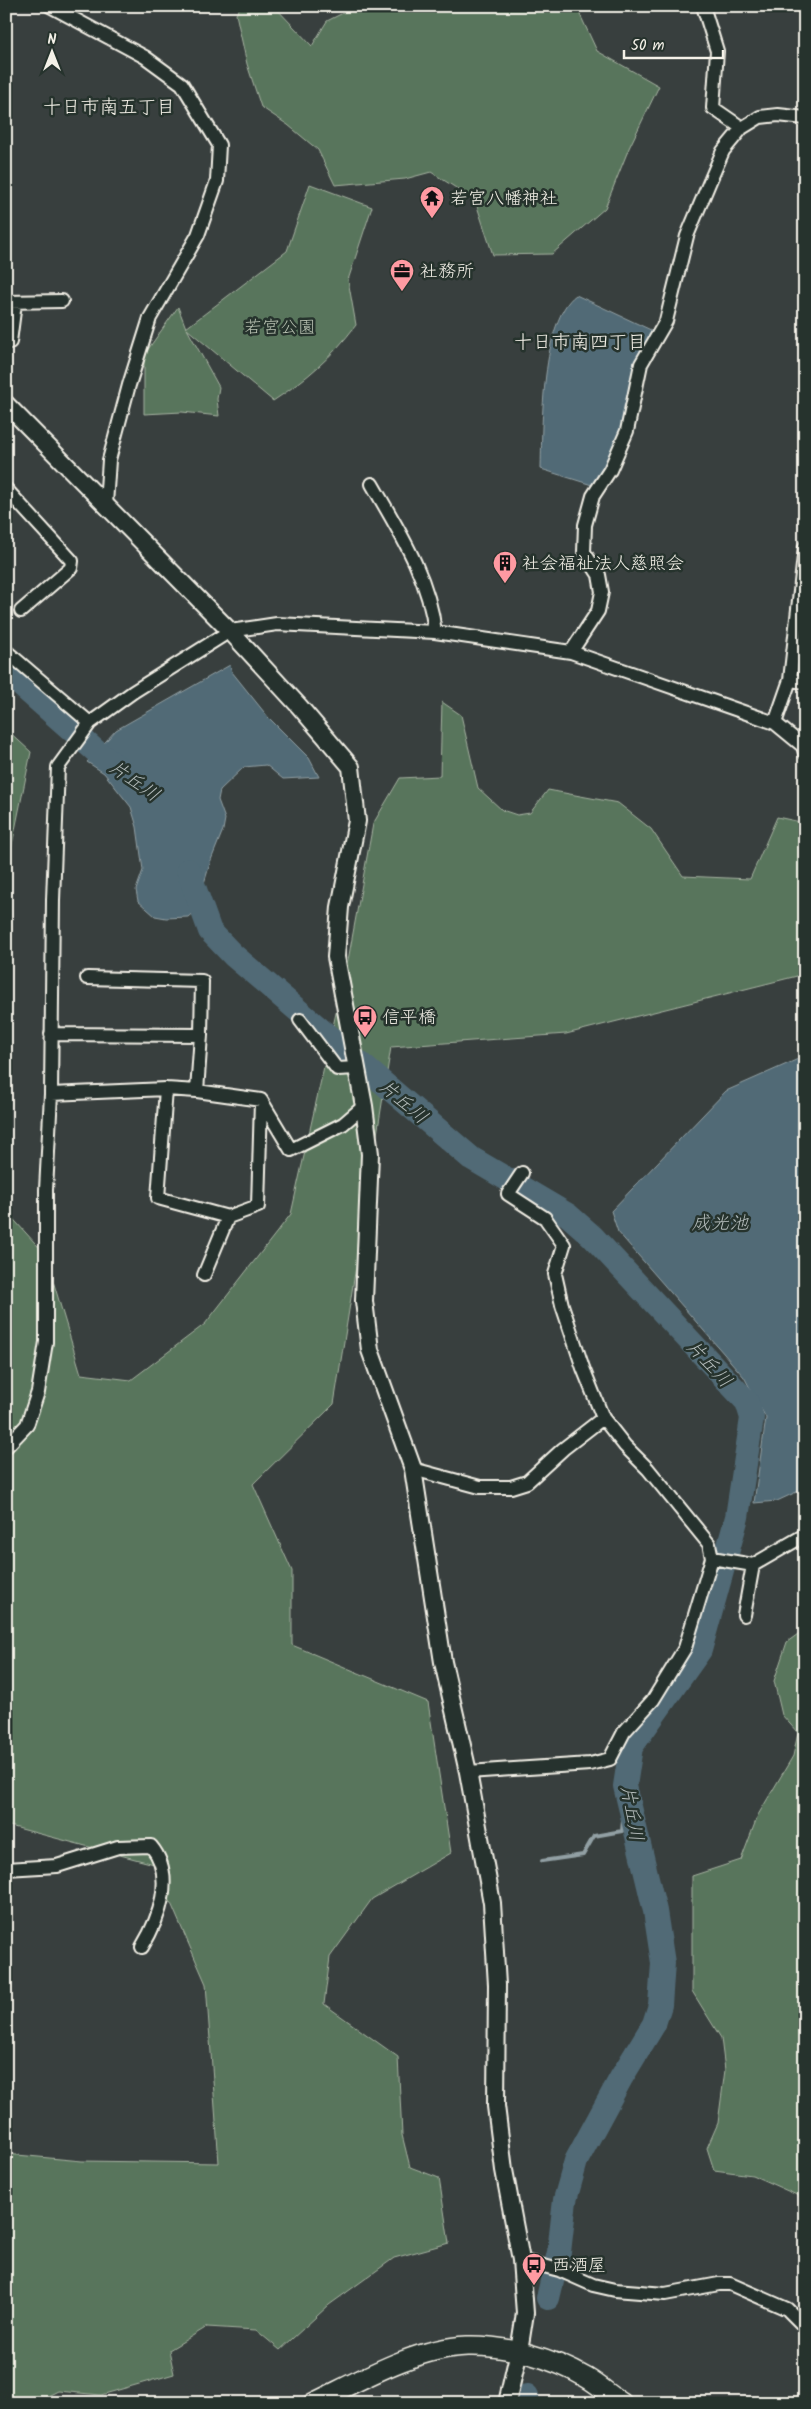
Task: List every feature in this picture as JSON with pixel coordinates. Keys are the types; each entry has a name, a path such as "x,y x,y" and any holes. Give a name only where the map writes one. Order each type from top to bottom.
{"main road":[{"path":"313,2403 384,2369 434,2352 467,2346 519,2351 554,2362 589,2378 622,2403"}],"street":[{"path":"703,6 717,51 714,108 742,128"},
{"path":"54,7 145,58 182,84 219,145 217,181 198,236 150,318 131,377 110,460 106,504"},
{"path":"571,652 598,610 602,592 600,575 584,552 585,525 593,496 610,470 627,431 641,364 666,321 686,236 723,151 742,128 760,117 805,118"},
{"path":"10,342 11,303 62,301"},
{"path":"6,404 230,631 299,706 351,767 357,821 340,906 336,957 364,1106 370,1154 364,1301 370,1350 412,1469 443,1662 468,1772 492,1903 497,1985 496,2106 504,2170 522,2260 525,2313 519,2351 507,2403"},
{"path":"372,484 416,564 433,614 435,632"},
{"path":"6,489 72,561 71,568 21,611"},
{"path":"775,723 790,680 805,547"},
{"path":"6,1447 27,1425 38,1392 46,1342 46,1190 51,1094 53,900 58,767 90,723 133,692 230,631 277,624 435,632 571,652 775,723 803,746 805,753"},
{"path":"6,651 90,723"},
{"path":"790,680 805,682"},
{"path":"87,978 202,981 197,1091"},
{"path":"300,1020 336,1069 357,1068"},
{"path":"51,1034 201,1035"},
{"path":"51,1094 166,1089 197,1091 261,1100"},
{"path":"166,1089 158,1198 228,1217 258,1206 261,1100"},
{"path":"261,1100 291,1150 343,1124 364,1106"},
{"path":"468,1772 590,1764 610,1759 624,1732 653,1700 685,1648 712,1558 709,1544 648,1469 625,1446 603,1418 582,1368 562,1306 555,1274 564,1245 545,1218 508,1194 522,1173"},
{"path":"204,1275 228,1217"},
{"path":"412,1469 480,1487 511,1487 527,1482 563,1449 603,1418"},
{"path":"712,1558 753,1565 805,1535"},
{"path":"744,1615 753,1565"},
{"path":"6,1868 57,1866 118,1847 151,1846 158,1854 162,1873 162,1904 154,1928 142,1947"},
{"path":"522,2260 553,2269 593,2285 608,2288 665,2294 718,2284 730,2284 787,2309 805,2328"}],"green space":[{"path":"241,6 274,6 312,46 327,21 357,6 576,6 597,51 659,86 629,148 605,208 552,254 493,255 475,200 431,172 405,179 335,185 318,150 288,125 261,107 247,64 236,14"},
{"name":"若宮公園","path":"310,184 372,207 348,280 356,325 318,367 273,401 187,329 219,387 217,399 219,416 182,412 144,414 144,355 178,307 186,328 287,251"},
{"path":"442,702 461,715 478,788 502,810 517,815 530,813 548,790 618,803 651,829 683,876 750,879 777,817 805,823 805,974 566,1034 391,1047 334,1404 253,1484 292,1571 292,1645 428,1702 451,1853 372,1899 330,1957 324,2004 398,2057 402,2135 410,2167 439,2178 449,2243 394,2258 329,2305 280,2350 256,2330 207,2327 169,2350 174,2374 101,2395 58,2391 34,2403 6,2403 6,2154 82,2161 219,2163 206,1984 154,1864 6,1825 6,1211 45,1254 81,1374 131,1380 205,1324 291,1214 349,955 373,824 400,778 440,776"},
{"path":"6,729 31,752 6,874"},
{"path":"805,1629 805,2204 799,2196 752,2175 714,2170 707,2148 718,2123 725,2070 721,2038 692,1991 692,1876 741,1860 758,1815 793,1756 798,1733 782,1715 774,1681 787,1642"}],"water":[{"path":"576,295 653,331 638,363 624,406 622,427 610,456 592,485 541,469 543,403 550,350 556,327 564,308"},
{"path":"230,665 232,672 268,717 309,758 319,777 283,779 266,765 244,767 220,790 218,800 225,819 223,830 211,860 196,910 188,917 166,918 155,916 138,901 136,890 143,870 137,827 131,807 104,773 87,762 116,730"},
{"name":"成光池","path":"805,1056 805,1488 777,1501 754,1503 766,1418 744,1377 618,1232 611,1211 726,1091"}],"waterway":[{"name":"片丘川","path":"6,672 98,753 123,771"},
{"name":"片丘川","path":"188,870 210,931 233,955 471,1158 568,1215 592,1236 747,1402 752,1418 737,1517 700,1650 631,1747 625,1786 655,1911 663,1963 660,2005 654,2024 621,2078 576,2161 565,2200 559,2252 548,2298"},
{"path":"542,1861 583,1855 594,1836 622,1831 623,1821 632,1818"},
{"name":"片丘川","path":"526,2403 527,2396"}],"place":[{"name":"若宮八幡神社","path":"432,219"},
{"name":"社務所","path":"402,292"},
{"name":"社会福祉法人慈照会","path":"505,584"},
{"name":"信平橋","path":"365,1038"},
{"name":"西酒屋","path":"534,2286"}],"district":[{"name":"十日市南五丁目","path":"109,106"},
{"name":"十日市南四丁目","path":"580,341"}]}
